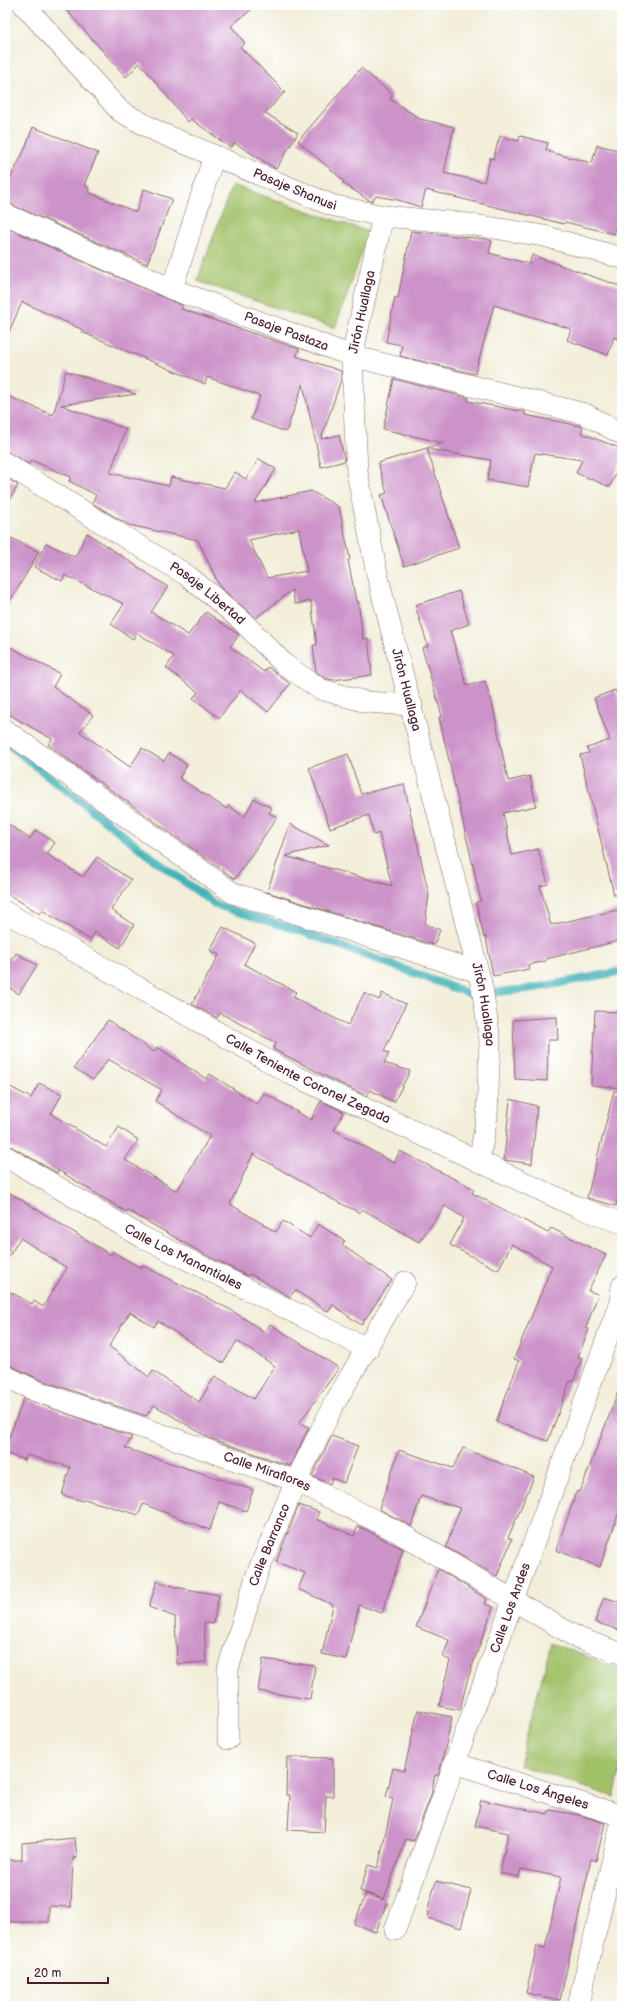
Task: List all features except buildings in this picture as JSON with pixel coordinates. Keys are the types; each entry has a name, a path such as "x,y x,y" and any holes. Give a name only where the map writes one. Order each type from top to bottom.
{"street":[{"name":"Pasaje Shanusi","path":"24,5 120,111 158,132 214,156 331,205 383,216 462,223 544,236 622,258"},
{"path":"172,289 214,156"},
{"name":"Pasaje Pastaza","path":"5,214 172,289 352,356 585,414 622,434"},
{"name":"Jirón Huallaga","path":"383,216 352,356 357,472 377,574 412,705 482,987 490,1040 487,1116 480,1162"},
{"name":"Pasaje Libertad","path":"5,463 188,576 240,619 285,665 320,689 366,702 412,705"},
{"path":"5,730 233,893 482,987"},
{"name":"Calle Teniente Coronel Zegada","path":"5,912 292,1075 577,1207 622,1223"},
{"name":"Calle Los Manantiales","path":"5,1156 142,1237 368,1349"},
{"name":"Calle Barranco","path":"228,1739 228,1669 257,1574 296,1481 332,1406 368,1349 405,1282"},
{"name":"Calle Los Andes","path":"395,1930 617,1310 622,1286"},
{"name":"Calle Miraflores","path":"5,1376 44,1394 296,1481 396,1531 576,1637 622,1654"},
{"name":"Calle Los Ángeles","path":"454,1763 622,1816"},
{"path":"578,2006 622,1820"}],"green space":[{"path":"232,185 369,232 335,328 197,281"},
{"path":"551,1643 622,1670 622,1762 614,1797 519,1765"}],"waterway":[{"path":"9,745 159,863 216,905 303,932 473,995 535,988 622,971"}]}
